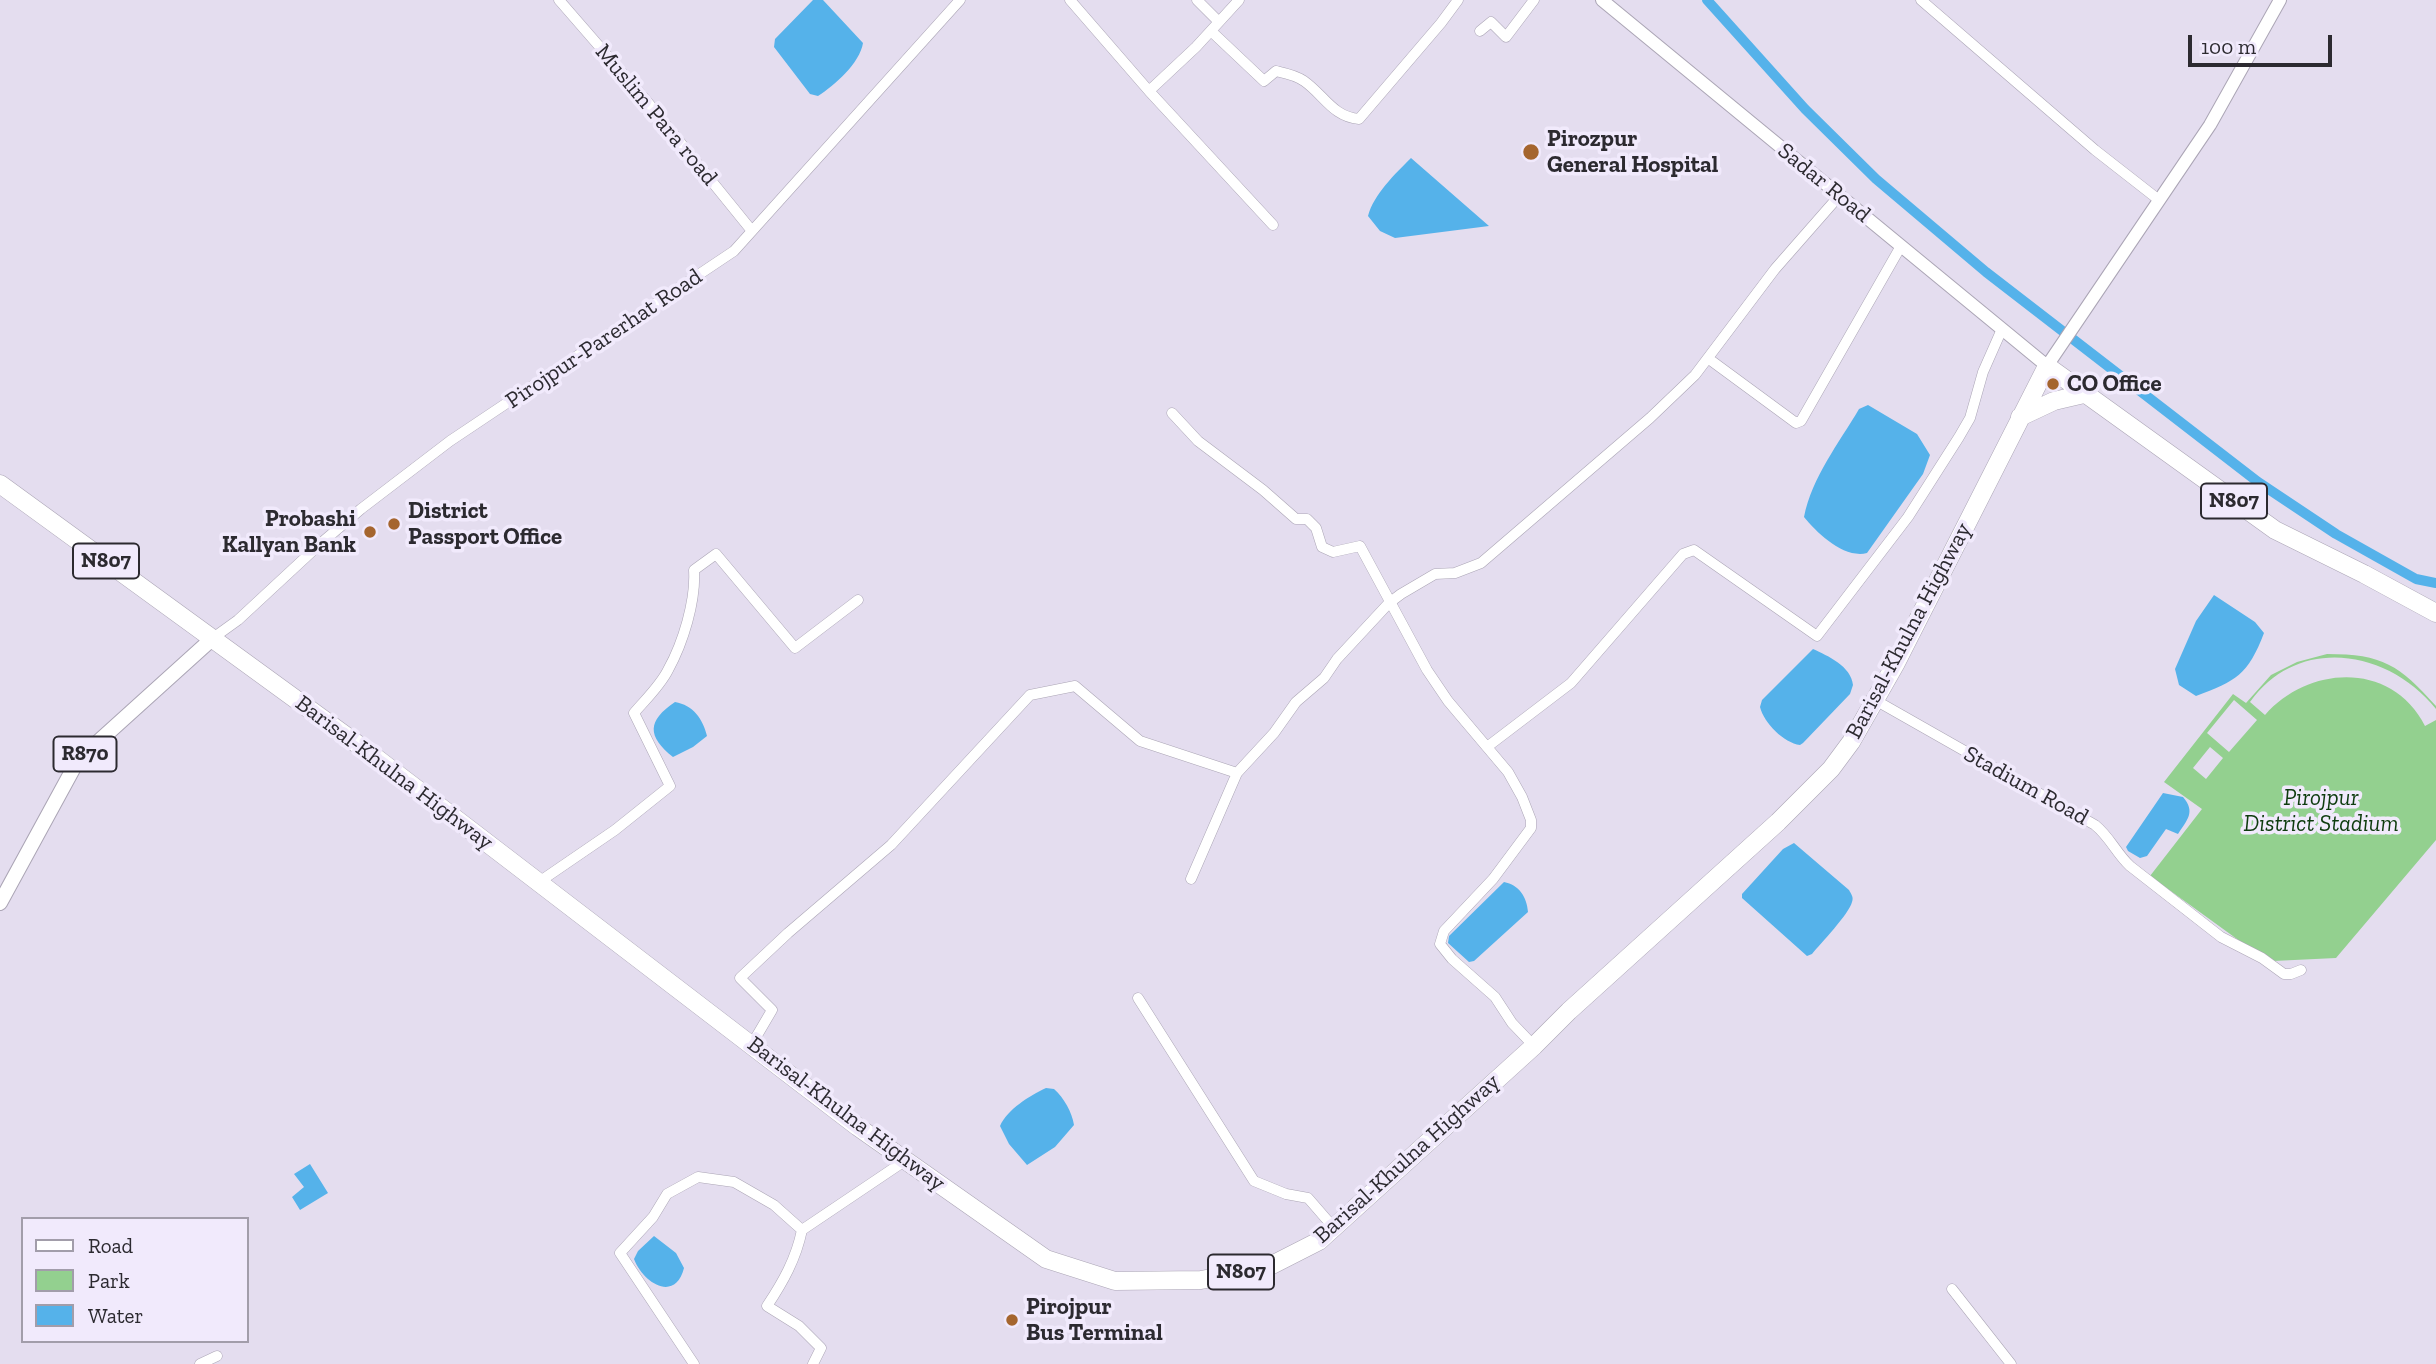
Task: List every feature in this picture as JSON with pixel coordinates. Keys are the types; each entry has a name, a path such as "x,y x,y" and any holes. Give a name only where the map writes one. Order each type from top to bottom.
{"highway":[{"name":"Barisal-Khulna Highway","path":"0,484 213,638 539,882 858,1127 1046,1259 1115,1280 1201,1280 1268,1267 1320,1241 1779,822 1822,778 1851,742 1896,663 2047,366"},
{"name":"N807","path":"2047,366 2274,530 2436,613"},
{"path":"2020,417 2054,401 2084,394"}],"main road":[{"name":"R870","path":"0,903 78,760 213,638"}],"street":[{"name":"Muslim Para road","path":"559,0 645,99 752,231"},
{"name":"Pirojpur-Parerhat Road","path":"213,638 238,620 361,509 450,441 734,251 960,0"},
{"path":"1070,0 1149,91 1273,225"},
{"path":"1197,0 1219,22"},
{"path":"1149,91 1239,0"},
{"path":"1211,31 1264,81 1276,71 1303,80 1335,111 1359,120 1458,0"},
{"path":"1480,32 1492,22 1506,37 1534,0"},
{"name":"Sadar Road","path":"1602,0 2047,366"},
{"path":"1922,0 2095,150 2159,200"},
{"path":"2047,366 2210,125 2280,0"},
{"path":"1191,879 1237,772 1274,733 1296,702 1324,678 1337,659 1389,603 1435,574 1455,573 1481,563 1667,403 1709,359 1775,269 1839,196"},
{"path":"1709,359 1796,423 1801,421 1901,246"},
{"path":"1487,747 1571,683 1683,554 1694,550 1817,636 1908,517 1959,437 1970,418 1983,372 2002,329"},
{"path":"1172,413 1198,441 1263,490 1296,519 1307,519 1316,528 1321,547 1333,552 1360,547 1427,670 1448,701 1508,772 1522,797 1531,820 1531,828 1493,879 1444,931 1440,944 1452,959 1496,997 1512,1023 1534,1046"},
{"path":"539,882 615,830 670,786 634,713 668,672 685,628 695,590 694,570 716,554 795,648 858,600"},
{"path":"752,1044 772,1010 740,978 891,845 1030,695 1074,686 1140,741 1237,772"},
{"name":"Stadium Road","path":"1875,700 2095,825 2109,836 2118,855 2130,866 2221,937 2262,958 2284,974 2301,970"},
{"path":"1138,998 1254,1181 1286,1194 1308,1198 1334,1228"},
{"path":"813,1364 821,1348 799,1326 767,1306 784,1282 798,1249 802,1230 906,1160"},
{"path":"694,1364 620,1254 653,1217 667,1194 698,1177 734,1182 774,1205 802,1230"},
{"path":"1952,1289 2011,1364"},
{"path":"200,1364 217,1356"}],"green space":[{"name":"Pirojpur District Stadium","path":"2327,654 2362,656 2376,660 2400,672 2436,706 2436,709 2416,689 2393,673 2369,663 2343,658 2317,659 2293,666 2270,681 2250,702 2265,715 2283,698 2304,686 2326,679 2349,677 2371,681 2392,690 2410,705 2425,726 2436,720 2436,840 2336,958 2273,961 2248,947 2150,876 2202,809 2164,782 2233,694 2246,703 2271,675 2297,662","holes":["2234,700 2257,720 2229,752 2207,733","2210,747 2223,758 2206,779 2193,768"]}],"water":[{"path":"813,0 823,0 863,43 852,66 818,96 810,94 774,47 775,39"},
{"path":"1411,158 1489,226 1395,238 1380,231 1368,216 1371,208 1386,185"},
{"path":"1868,405 1917,434 1930,455 1923,474 1867,553 1858,554 1832,543 1804,517 1813,488 1827,461 1859,409"},
{"path":"2214,595 2255,622 2264,633 2252,658 2239,675 2196,696 2179,685 2175,669 2196,621"},
{"path":"1813,649 1843,667 1853,685 1850,694 1800,745 1776,731 1760,707 1762,700"},
{"path":"675,702 687,706 696,714 707,736 673,757 658,742 654,729 659,716"},
{"path":"2163,793 2183,797 2189,807 2189,816 2178,834 2166,829 2147,856 2140,858 2126,847"},
{"path":"1794,843 1849,890 1853,899 1840,921 1812,954 1807,956 1742,898 1742,894 1783,849"},
{"path":"1504,882 1521,892 1528,912 1474,961 1469,962 1448,943 1449,936"},
{"path":"1046,1088 1054,1089 1061,1097 1074,1125 1055,1147 1027,1165 1009,1144 1000,1126 1008,1114 1020,1104"},
{"path":"310,1164 328,1193 300,1210 292,1197 304,1187 294,1174"},
{"path":"654,1236 676,1253 684,1268 680,1279 674,1285 659,1286 651,1282 638,1268 634,1259 638,1251"}],"waterway":[{"path":"1707,0 1805,109 1876,179 1986,272 2258,482 2336,534 2416,579 2436,583"}],"place":[{"name":"Pirozpur General Hospital","path":"1531,152"},
{"name":"CO Office","path":"2053,384"},
{"name":"District Passport Office","path":"394,524"},
{"name":"Probashi Kallyan Bank","path":"370,532"},
{"name":"Pirojpur Bus Terminal","path":"1012,1320"}]}
